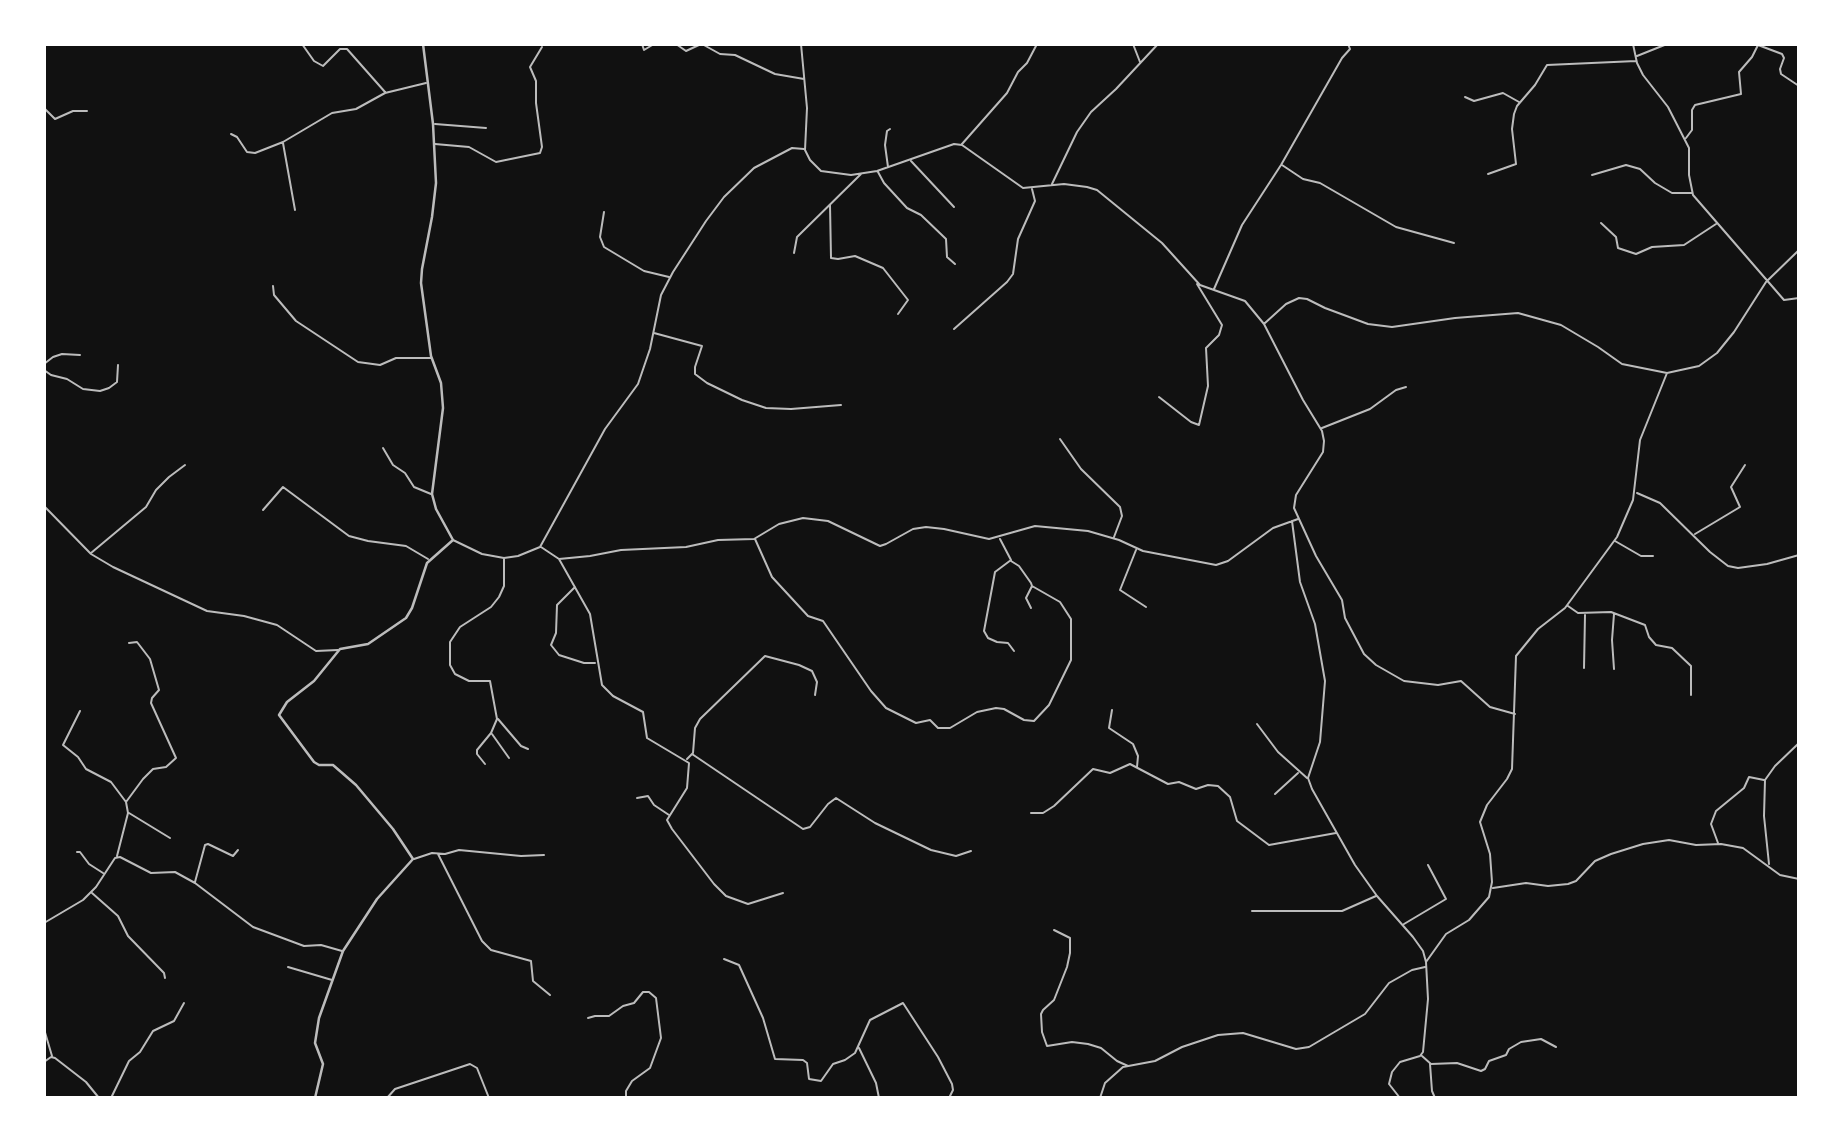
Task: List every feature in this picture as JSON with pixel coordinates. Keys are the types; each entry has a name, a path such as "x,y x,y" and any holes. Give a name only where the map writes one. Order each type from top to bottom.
{"street":[{"path":"302,44 314,61 323,66 341,49 347,49 385,93"},
{"path":"423,44 435,124 436,191 421,276 432,358 441,383 443,408 432,494 436,509 453,540 485,555 504,558 518,556 540,547 605,429 638,384 650,349 658,303 670,277 724,197 741,179 754,168 783,152 797,147 805,150"},
{"path":"642,44 645,50 654,44"},
{"path":"676,44 686,51 702,44 720,54 735,55 775,74 804,79"},
{"path":"801,44 807,121 805,150 821,171 862,174 888,168 954,144 962,145 1019,187 1075,185 1097,190 1163,243 1197,283 1223,325 1219,335 1206,348 1208,386 1199,425 1191,422 1159,397"},
{"path":"962,145 1007,93 1037,44"},
{"path":"1133,44 1140,63"},
{"path":"1052,185 1077,132 1091,111 1116,89 1158,44"},
{"path":"1213,290 1242,225 1281,165 1342,58 1350,49 1348,44"},
{"path":"1633,44 1636,59 1646,79 1671,110 1690,151 1692,193 1784,300 1799,298"},
{"path":"1489,174 1516,164 1513,121 1520,103 1549,65 1636,59 1666,44"},
{"path":"1685,139 1692,130 1692,110 1695,105 1741,94 1740,69 1752,57 1758,45 1782,54 1784,58 1780,72 1799,86"},
{"path":"434,144 469,147 496,162 540,153 542,148 536,103 537,86 530,67 542,47"},
{"path":"231,134 250,153 283,142 332,113 356,109 385,93 427,83"},
{"path":"1465,97 1474,101 1503,93 1520,103"},
{"path":"44,108 55,119 73,111 87,111"},
{"path":"435,124 486,128"},
{"path":"888,168 885,145 887,131 890,129"},
{"path":"283,142 295,210"},
{"path":"911,160 954,207"},
{"path":"1281,165 1303,179 1320,183 1396,227 1454,243"},
{"path":"1592,176 1626,165 1640,169 1671,193 1692,193"},
{"path":"877,171 884,183 907,208 920,215 946,239 947,257 955,264"},
{"path":"794,253 797,237 862,174"},
{"path":"954,328 1013,274 1018,239 1035,201 1031,188"},
{"path":"830,205 831,258 855,256 883,268 908,300 898,314"},
{"path":"604,212 600,237 604,247 644,271 670,277"},
{"path":"1601,223 1616,237 1618,248 1636,254 1652,247 1684,245 1717,224"},
{"path":"1264,324 1291,300 1299,298 1368,324 1392,327 1518,313 1560,325 1598,346 1622,364 1667,373 1699,366 1717,353 1766,282 1799,250"},
{"path":"1197,283 1245,301 1264,324 1321,428 1324,441 1322,452 1294,498 1294,508 1316,556 1342,600 1350,628 1369,660 1404,681 1438,685 1461,681 1490,707 1515,715"},
{"path":"273,286 274,295 296,321 358,362 380,365 396,358 432,358"},
{"path":"653,333 702,346 695,374 742,400 766,408 791,410 841,405"},
{"path":"44,364 57,355 80,355"},
{"path":"44,370 85,390 100,391 117,382 118,365"},
{"path":"1426,962 1446,934 1464,924 1485,905 1492,889 1490,854 1479,822 1483,811 1512,769 1515,715 1513,674 1516,656 1538,629 1568,605 1614,541 1630,512 1635,493 1640,440 1667,373"},
{"path":"1321,428 1370,409 1396,390 1406,387"},
{"path":"1060,439 1080,467 1120,507 1122,516 1114,538"},
{"path":"383,448 393,465 405,473 415,487 432,494"},
{"path":"1694,534 1740,507 1731,487 1745,465"},
{"path":"90,554 146,507 156,490 172,474 185,466"},
{"path":"263,510 283,487 349,536 406,546 429,560"},
{"path":"1635,493 1660,503 1716,557 1733,567 1767,564 1799,555"},
{"path":"44,506 90,554 113,567 207,611 257,618 277,625 316,651 368,644 406,618 429,560 453,540"},
{"path":"559,559 621,550 686,547 718,540 755,539 779,524 803,518 828,522 880,546 912,529 926,527 983,539 1000,538 1038,526 1088,531 1155,554 1220,564 1228,561 1262,534 1298,519"},
{"path":"1292,521 1300,582 1313,618 1325,681 1320,742 1308,778"},
{"path":"755,539 772,577 808,616 821,619 825,623 871,691 886,708 916,723 930,720 938,728 950,728 976,712 996,708 1004,709 1024,720 1034,721 1049,705 1070,660 1071,619 1060,602 1032,586 1019,566 1010,560 1000,538"},
{"path":"1614,541 1641,556 1653,556"},
{"path":"540,547 559,559 576,586 593,622 596,663 605,689 643,712 646,738 686,760 690,771 687,788 667,820 672,829 726,896 748,904 783,893"},
{"path":"1137,549 1120,590 1146,607"},
{"path":"504,558 504,586 499,597 491,607 460,627 450,642 450,665 456,674 469,681 490,681 497,719 521,746 528,750"},
{"path":"1010,560 995,572 984,631 988,638 1008,643 1014,651"},
{"path":"576,586 556,605 556,633 551,645 559,655 584,663 596,663"},
{"path":"1031,608 1026,598 1032,586"},
{"path":"1568,605 1574,611 1585,614 1603,611 1615,613 1645,625 1649,637 1656,645 1672,648 1688,662 1692,669 1691,695"},
{"path":"1614,669 1612,648 1615,613"},
{"path":"1584,668 1585,614"},
{"path":"126,802 153,769 166,767 176,758 152,703 152,698 159,689 151,662 138,643 129,643"},
{"path":"340,649 314,681 287,702 280,713 280,720 314,762 319,765 333,765 356,785 393,829 413,859"},
{"path":"686,760 692,754 696,724 765,656 812,671 817,682 814,695"},
{"path":"1799,656 1799,664"},
{"path":"44,922 77,905 92,893 117,857 128,813 126,802 111,782 86,769 81,760 63,745 80,710"},
{"path":"1112,710 1109,728 1133,744 1138,756 1137,768"},
{"path":"485,764 477,750 491,733 497,719"},
{"path":"1257,724 1299,773 1308,778 1355,865 1423,951 1428,999 1422,1055 1429,1063 1435,1098"},
{"path":"491,733 509,758"},
{"path":"1769,866 1764,816 1765,780 1775,766 1799,743"},
{"path":"692,754 803,829 810,827 836,797 884,828 931,850 956,856 971,851"},
{"path":"1031,813 1043,813 1051,808 1093,769 1110,773 1130,764 1168,784 1179,782 1196,789 1208,785 1217,786 1230,797 1237,821 1269,845 1337,833"},
{"path":"1275,794 1299,773"},
{"path":"1719,844 1711,824 1716,811 1744,788 1749,777 1765,780"},
{"path":"637,798 648,796 654,805 670,816"},
{"path":"128,813 170,838"},
{"path":"1492,889 1526,883 1548,886 1568,884 1576,881 1600,859 1643,844 1670,840 1696,845 1719,844 1743,848 1784,877 1798,880"},
{"path":"195,883 205,845 233,856 237,850"},
{"path":"315,1098 323,1064 315,1043 317,1026 343,951 377,899 413,859 432,853 445,854 459,850 521,856 544,855"},
{"path":"77,852 104,874"},
{"path":"438,854 482,941 491,950 531,961 533,981 550,995"},
{"path":"117,857 151,873 175,872 195,883 253,927 304,946 321,945 343,951"},
{"path":"1404,925 1446,899 1428,865"},
{"path":"92,893 117,916 128,936 164,972 165,978"},
{"path":"1252,911 1342,911 1377,896"},
{"path":"1054,930 1070,938 1070,953 1054,1000 1041,1011 1046,1046 1065,1042 1088,1044 1101,1048 1117,1061 1129,1066"},
{"path":"724,959 739,965 763,1018 775,1059 803,1060 807,1063 809,1079 821,1081 831,1067 849,1058 858,1047 870,1020 903,1003 952,1084 953,1090 949,1098"},
{"path":"288,967 333,980"},
{"path":"1100,1098 1110,1077 1129,1066 1155,1060 1205,1039 1234,1033 1249,1034 1296,1049 1309,1047 1365,1014 1389,983 1412,970 1426,967"},
{"path":"588,1018 615,1013 623,1006 636,1001 643,992 649,992 656,998 661,1038 650,1068 629,1084 626,1098"},
{"path":"111,1098 130,1061 141,1052 153,1031 174,1021 184,1003"},
{"path":"44,1029 53,1057 86,1082 99,1098"},
{"path":"1429,1063 1457,1063 1481,1071 1489,1061 1506,1055 1509,1049 1521,1042 1541,1039 1556,1047"},
{"path":"858,1047 876,1083 879,1098"},
{"path":"1399,1098 1389,1084 1392,1072 1400,1062 1422,1055"},
{"path":"44,1062 53,1057"},
{"path":"387,1098 395,1088 470,1064 477,1068 489,1098"}]}
